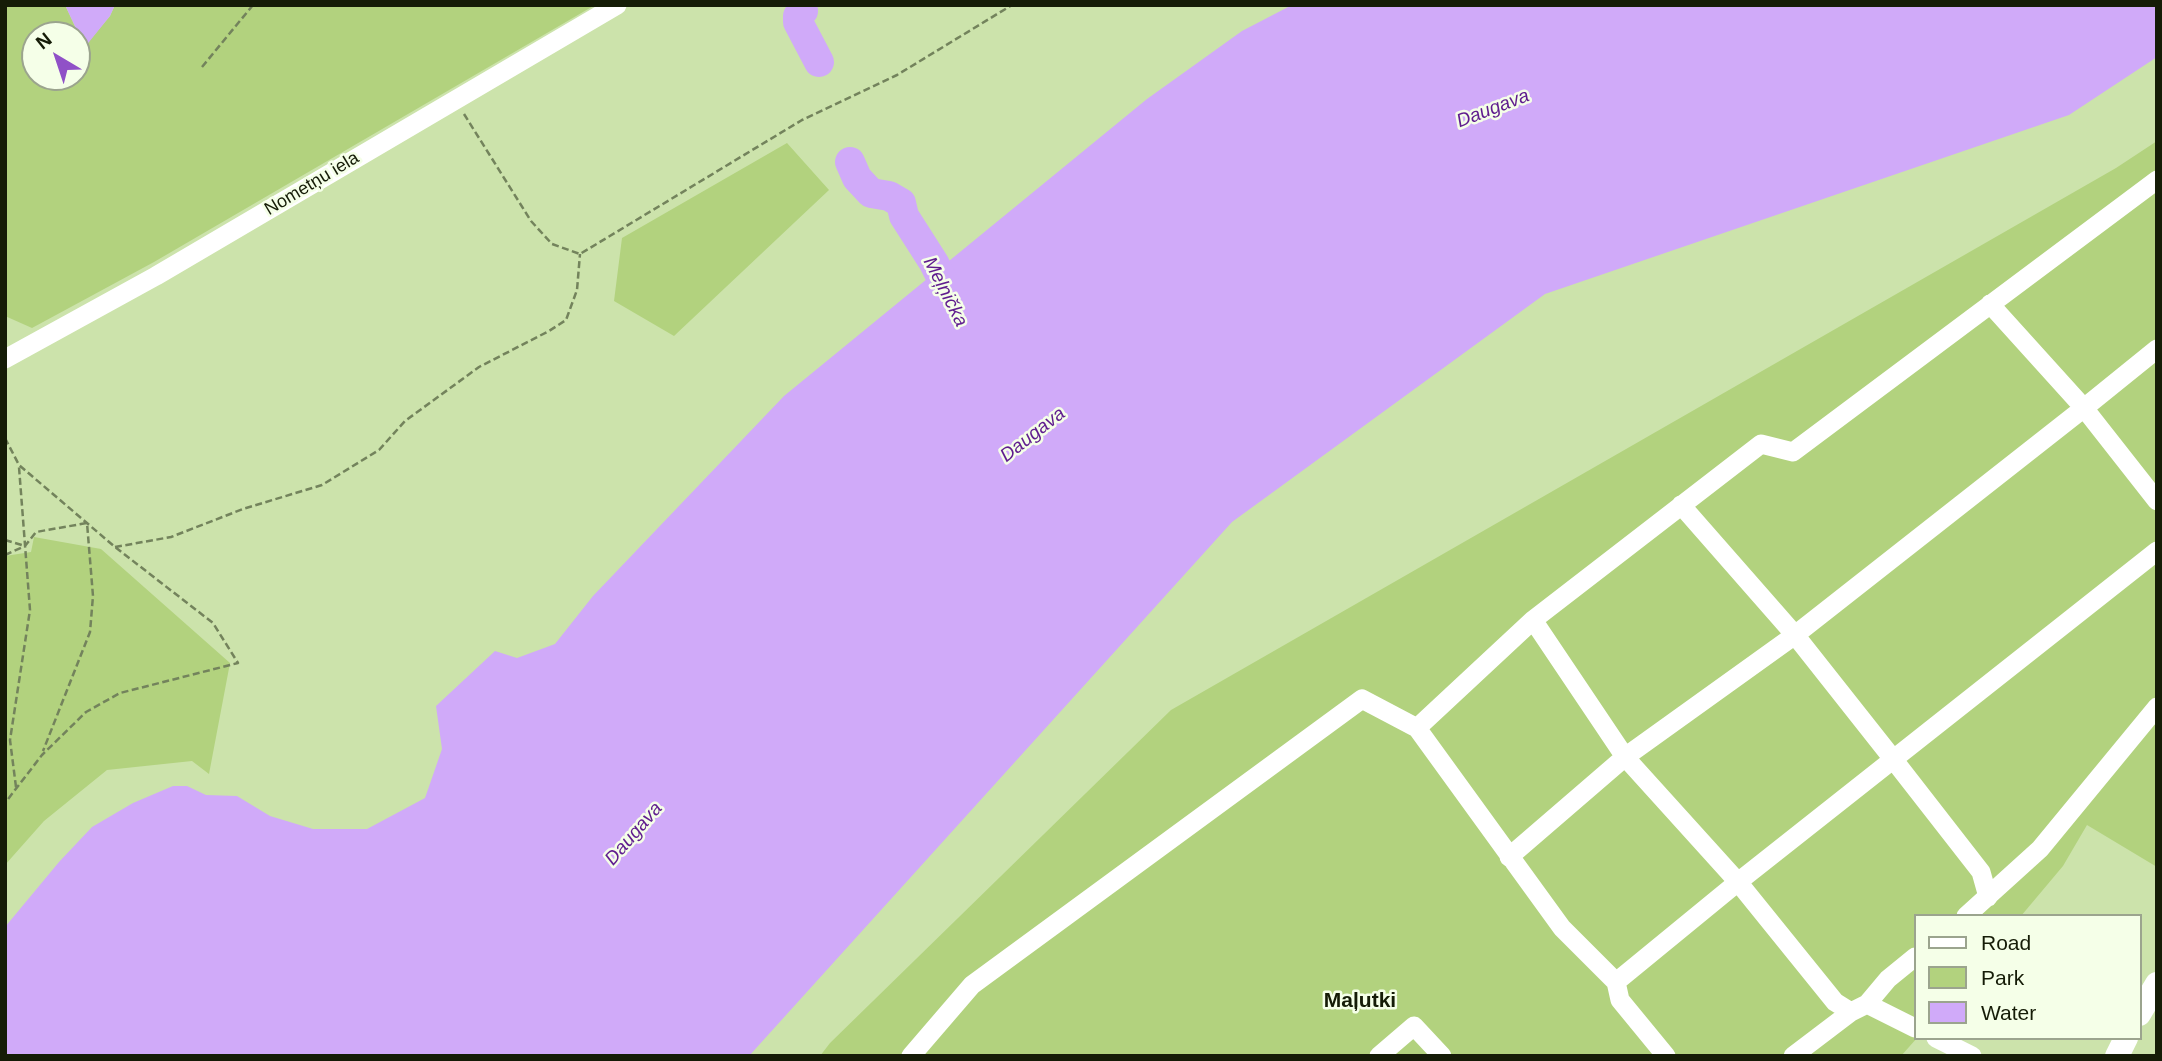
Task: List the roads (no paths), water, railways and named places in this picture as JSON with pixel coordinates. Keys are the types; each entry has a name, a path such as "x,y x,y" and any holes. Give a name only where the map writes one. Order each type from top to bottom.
{"main road":[{"path":"2141,1011 2157,984"},
{"path":"2117,1056 2125,1040"}],"street":[{"name":"Nometņu iela","path":"5,359 156,276 617,5"},
{"path":"1417,728 1533,620 1761,444 1793,452 2157,180"},
{"path":"1990,304 2084,408 2157,501"},
{"path":"1509,857 1625,757 1795,635 2157,348"},
{"path":"1681,505 1795,635 1893,759 1981,872 1988,897"},
{"path":"1616,982 1738,882 2157,551"},
{"path":"1533,620 1625,757 1738,882 1835,1002 1913,1027"},
{"path":"911,1056 972,985 1362,699 1417,728 1562,928 1616,982 1620,1000 1667,1056"},
{"path":"1967,914 2040,849 2157,707"},
{"path":"1793,1056 1859,1008 1913,959"},
{"path":"1379,1056 1414,1026 1442,1056"},
{"path":"1940,1040 1972,1056"}],"water":[{"path":"65,5 115,5 110,16 91,40 91,21 72,21"},
{"name":"Daugava","path":"1292,5 2157,5 2157,57 2069,115 1545,294 1232,522 749,1056 5,1056 5,927 92,827 133,803 173,786 187,786 206,795 237,796 270,816 313,829 367,829 425,798 442,749 436,706 495,651 517,658 555,644 593,596 784,396 1147,99 1242,31"}],"waterway":[{"name":"Meļņička","path":"802,5 803,11 798,16 798,22 819,62"},
{"name":"Meļņička","path":"850,162 857,178 871,193 889,196 901,203 904,216 934,263 956,307"}],"district":[{"name":"Maļutki","path":"1360,1001"}]}
